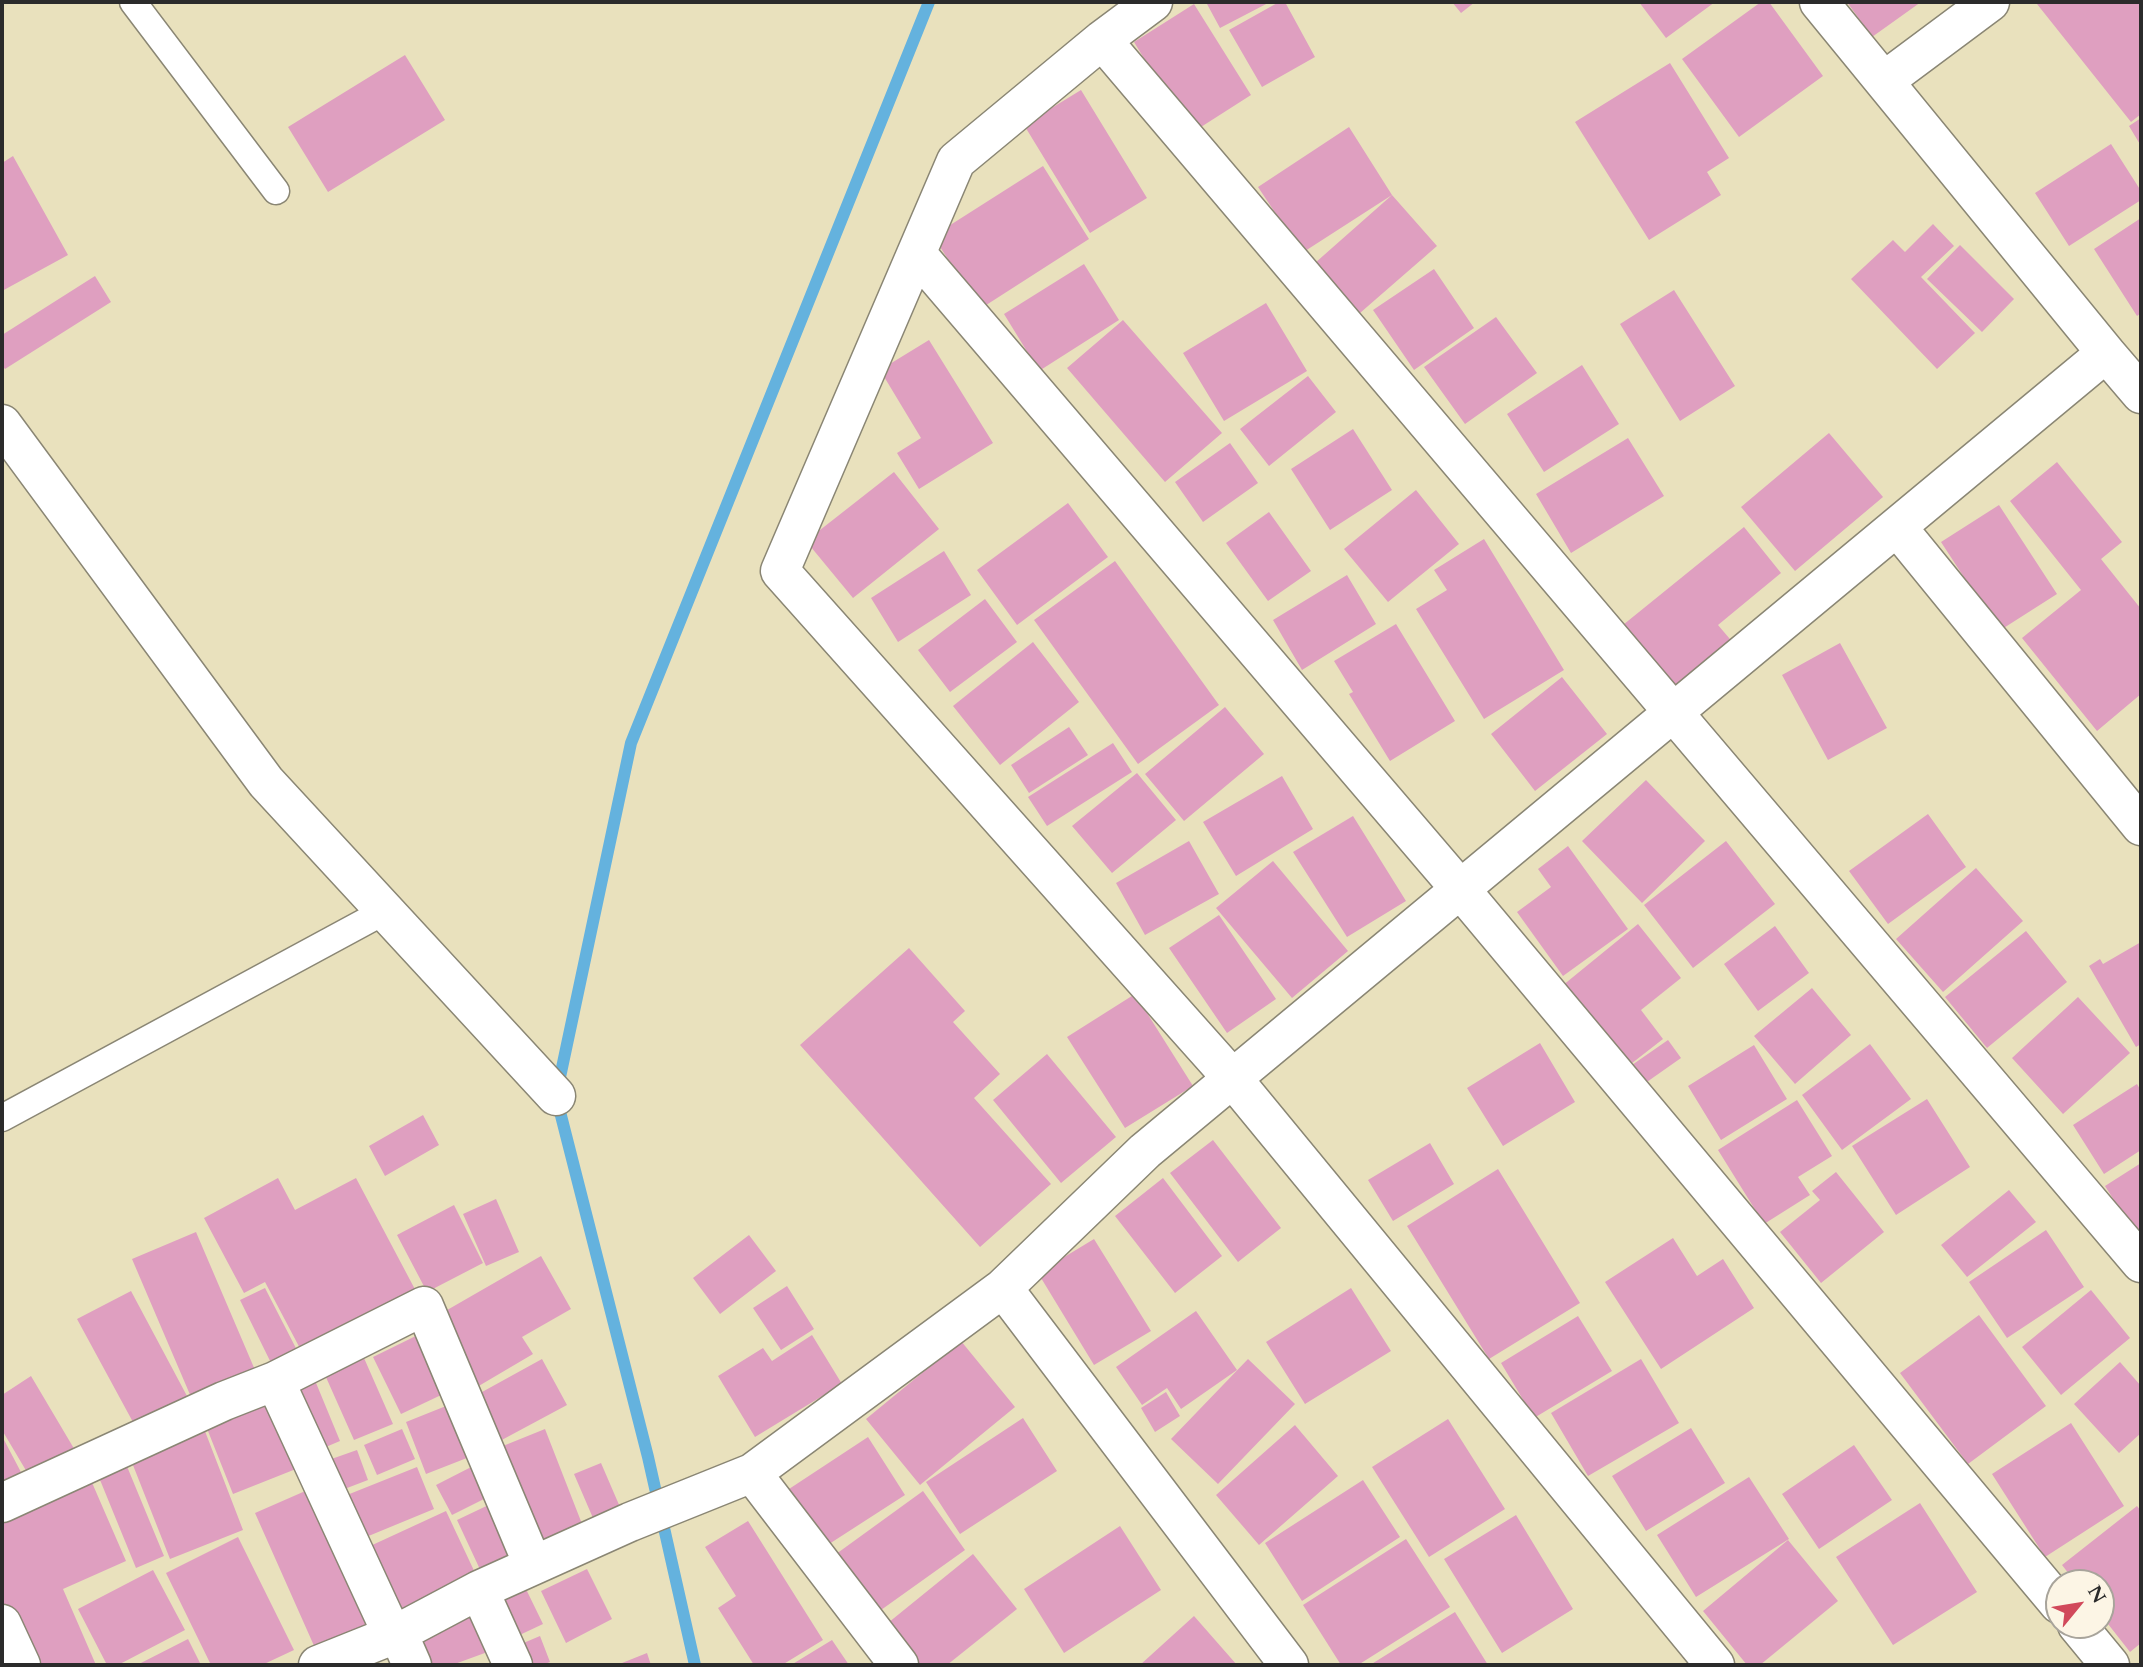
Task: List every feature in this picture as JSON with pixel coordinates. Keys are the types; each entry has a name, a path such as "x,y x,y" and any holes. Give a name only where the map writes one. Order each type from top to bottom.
{"street":[{"path":"1153,2 1102,40 956,161 780,571 1233,1079 1715,1665"},
{"path":"1819,2 2141,394"},
{"path":"1884,81 1990,2"},
{"path":"1102,40 2141,1264"},
{"path":"917,254 1461,890 2045,1587"},
{"path":"318,1665 401,1644 479,1590 630,1522 752,1473 1003,1288 1145,1151 2106,353"},
{"path":"2,424 266,782 556,1096"},
{"path":"1897,527 2141,826"},
{"path":"1003,1288 1289,1665"},
{"path":"2,1503 224,1401 275,1381 424,1307 533,1565"},
{"path":"275,1381 401,1644"},
{"path":"752,1473 899,1665"},
{"path":"479,1590 513,1665"},
{"path":"2,1624 21,1665"},
{"path":"2089,1639 2110,1665"}],"lane":[{"path":"133,2 276,191"},
{"path":"2,1118 385,911"}],"building":[{"path":"1270,2 1220,28 1207,4"},
{"path":"1279,2 1285,2 1315,57 1262,87 1229,30"},
{"path":"1452,2 1475,2 1461,13"},
{"path":"1639,2 1715,2 1666,38"},
{"path":"1761,2 1769,2 1823,76 1739,137 1682,59"},
{"path":"1847,2 1921,2 1872,37"},
{"path":"2141,2 2141,114 2131,122 2037,4"},
{"path":"1194,4 1251,95 1190,134 1134,42"},
{"path":"405,55 445,120 328,192 288,127"},
{"path":"1670,63 1729,158 1707,172 1721,195 1649,240 1575,122"},
{"path":"1081,90 1147,198 1090,233 1024,125"},
{"path":"2141,118 2141,146 2129,126"},
{"path":"1349,127 1392,195 1302,253 1258,187"},
{"path":"2111,144 2141,191 2141,200 2069,246 2035,193"},
{"path":"13,156 68,255 2,291 2,163"},
{"path":"1043,166 1089,239 980,309 933,236"},
{"path":"1392,195 1437,246 1360,313 1315,263"},
{"path":"2141,218 2141,313 2137,316 2094,249"},
{"path":"1933,224 1954,246 1921,277 1975,333 1937,369 1851,279 1893,240 1905,252"},
{"path":"1960,245 2014,299 1982,332 1927,279"},
{"path":"1084,264 1119,320 1039,371 1004,314"},
{"path":"1434,269 1474,328 1414,370 1373,310"},
{"path":"95,276 111,302 5,369 2,365 2,335"},
{"path":"1674,290 1735,386 1680,421 1620,324"},
{"path":"1266,303 1307,371 1224,421 1183,353"},
{"path":"1496,317 1537,373 1465,424 1424,367"},
{"path":"1123,320 1222,433 1165,482 1067,368"},
{"path":"929,340 993,443 919,489 897,453 921,438 880,370"},
{"path":"1582,365 1619,424 1544,472 1507,414"},
{"path":"1308,376 1336,412 1269,466 1240,429"},
{"path":"1353,429 1392,490 1330,530 1291,469"},
{"path":"1829,433 1883,497 1795,571 1741,507"},
{"path":"1628,438 1664,496 1571,553 1536,494"},
{"path":"1230,443 1258,483 1203,522 1175,482"},
{"path":"2057,462 2122,542 2101,559 2141,609 2141,694 2097,731 2022,638 2081,590 2010,501"},
{"path":"894,472 939,529 853,598 806,541"},
{"path":"1416,490 1459,544 1388,602 1344,549"},
{"path":"1068,503 1108,557 1017,625 977,570"},
{"path":"1999,505 2057,594 1999,631 1941,542"},
{"path":"1269,512 1311,571 1268,601 1226,543"},
{"path":"1744,527 1781,573 1718,625 1735,645 1672,696 1618,629"},
{"path":"1484,539 1564,670 1484,719 1416,609 1447,590 1434,570"},
{"path":"944,551 971,595 898,642 871,598"},
{"path":"1115,561 1219,705 1138,764 1034,620"},
{"path":"1347,575 1376,624 1302,670 1273,620"},
{"path":"985,599 1017,642 950,692 918,650"},
{"path":"1396,624 1455,721 1390,761 1349,694 1353,692 1334,661"},
{"path":"1033,642 1079,702 1000,765 953,706"},
{"path":"1840,643 1887,728 1828,760 1782,675"},
{"path":"1562,677 1607,734 1535,791 1491,734"},
{"path":"1225,707 1264,754 1184,821 1145,774"},
{"path":"1069,727 1088,755 1029,793 1011,765"},
{"path":"1113,743 1132,772 1047,826 1028,797"},
{"path":"1137,773 1176,820 1112,873 1072,826"},
{"path":"1282,776 1313,829 1236,876 1203,822"},
{"path":"1646,780 1705,841 1642,903 1582,841"},
{"path":"1928,814 1966,867 1888,924 1849,871"},
{"path":"1353,816 1406,901 1347,937 1293,852"},
{"path":"1189,841 1219,894 1145,935 1116,883"},
{"path":"1726,841 1775,904 1693,968 1644,905"},
{"path":"1568,846 1628,929 1563,976 1517,912 1551,887 1538,869"},
{"path":"1273,861 1348,951 1292,998 1216,908"},
{"path":"1976,868 2023,921 1943,992 1896,939"},
{"path":"1219,915 1276,999 1227,1033 1169,948"},
{"path":"1638,924 1681,978 1641,1010 1663,1039 1627,1067 1562,986"},
{"path":"1775,926 1809,973 1758,1011 1724,964"},
{"path":"2026,931 2067,982 1987,1048 1945,997"},
{"path":"2141,942 2141,1044 2136,1047 2089,966 2100,959 2103,964"},
{"path":"909,948 965,1011 953,1022 1000,1074 974,1098 1051,1184 980,1247 800,1045"},
{"path":"1812,988 1851,1035 1795,1084 1754,1036"},
{"path":"1135,994 1193,1086 1125,1128 1067,1037"},
{"path":"2078,997 2130,1053 2063,1114 2012,1058"},
{"path":"1668,1040 1681,1058 1644,1084 1632,1065"},
{"path":"1540,1043 1575,1102 1503,1146 1467,1088"},
{"path":"1870,1044 1911,1099 1842,1150 1802,1095"},
{"path":"1754,1045 1787,1099 1721,1140 1688,1086"},
{"path":"1047,1054 1116,1137 1061,1183 993,1100"},
{"path":"2137,1084 2141,1091 2141,1150 2104,1174 2073,1125"},
{"path":"1927,1099 1970,1167 1896,1215 1852,1146"},
{"path":"1797,1100 1832,1156 1798,1177 1810,1195 1764,1224 1718,1150"},
{"path":"423,1115 439,1145 385,1176 369,1146"},
{"path":"1213,1140 1281,1228 1238,1262 1170,1173"},
{"path":"1430,1143 1454,1184 1393,1221 1368,1180"},
{"path":"2141,1163 2141,1243 2105,1186"},
{"path":"1498,1169 1580,1303 1489,1359 1407,1226"},
{"path":"1836,1172 1884,1232 1821,1283 1780,1232 1820,1200 1812,1191"},
{"path":"278,1178 295,1210 356,1178 418,1295 304,1356 265,1282 244,1293 204,1218"},
{"path":"1163,1178 1222,1256 1175,1293 1115,1216"},
{"path":"2009,1190 2036,1222 1967,1277 1941,1245"},
{"path":"496,1199 519,1252 486,1266 463,1214"},
{"path":"454,1205 483,1263 427,1292 397,1235"},
{"path":"2046,1230 2084,1287 2007,1338 1969,1282"},
{"path":"196,1232 258,1377 194,1404 132,1259"},
{"path":"749,1235 776,1271 720,1314 693,1278"},
{"path":"1673,1238 1697,1276 1723,1259 1754,1308 1661,1369 1605,1282"},
{"path":"1094,1239 1151,1331 1094,1365 1038,1273"},
{"path":"541,1256 571,1309 522,1337 533,1354 477,1387 435,1317"},
{"path":"787,1286 814,1329 781,1350 753,1308"},
{"path":"265,1288 300,1356 274,1369 240,1300"},
{"path":"1351,1288 1391,1351 1305,1404 1266,1342"},
{"path":"2091,1290 2130,1338 2061,1395 2022,1347"},
{"path":"131,1291 187,1396 134,1424 77,1319"},
{"path":"1196,1311 1237,1370 1181,1409 1167,1388 1142,1405 1116,1367"},
{"path":"1979,1315 2046,1406 1968,1464 1900,1373"},
{"path":"1578,1316 1612,1371 1534,1418 1501,1363"},
{"path":"428,1330 456,1388 401,1414 373,1357"},
{"path":"812,1335 842,1384 755,1437 718,1376 763,1348 772,1361"},
{"path":"961,1341 1015,1407 920,1485 866,1419"},
{"path":"364,1358 393,1424 354,1440 325,1375"},
{"path":"542,1359 567,1405 498,1442 473,1397"},
{"path":"1248,1359 1295,1404 1218,1484 1171,1439"},
{"path":"1641,1359 1679,1423 1588,1476 1551,1413"},
{"path":"2120,1362 2141,1386 2141,1433 2119,1453 2074,1404"},
{"path":"31,1376 79,1457 34,1484 2,1430 2,1395"},
{"path":"314,1378 340,1441 314,1452 288,1388"},
{"path":"277,1392 306,1465 233,1494 204,1421"},
{"path":"1166,1392 1180,1416 1155,1432 1141,1408"},
{"path":"451,1404 472,1456 426,1474 406,1422"},
{"path":"1023,1418 1057,1471 960,1534 926,1482"},
{"path":"1448,1419 1505,1509 1429,1557 1372,1467"},
{"path":"2071,1423 2124,1506 2045,1557 1992,1474"},
{"path":"1295,1425 1338,1476 1259,1545 1216,1495"},
{"path":"203,1426 243,1530 170,1559 129,1455"},
{"path":"1691,1428 1725,1483 1646,1531 1612,1476"},
{"path":"402,1429 415,1459 377,1475 364,1445"},
{"path":"545,1429 584,1529 537,1548 498,1448"},
{"path":"2,1436 23,1476 2,1487"},
{"path":"868,1437 905,1495 826,1546 789,1489"},
{"path":"1854,1445 1892,1500 1819,1549 1782,1494"},
{"path":"357,1450 368,1480 334,1493 323,1462"},
{"path":"479,1463 494,1494 452,1515 436,1485"},
{"path":"601,1463 623,1514 596,1525 574,1474"},
{"path":"126,1464 164,1556 136,1568 98,1475"},
{"path":"417,1467 434,1509 354,1542 337,1499"},
{"path":"1749,1477 1789,1539 1696,1597 1657,1535"},
{"path":"90,1478 126,1561 63,1589 96,1665 26,1665 2,1610 2,1510"},
{"path":"1363,1480 1400,1537 1302,1601 1265,1543"},
{"path":"319,1485 379,1620 315,1648 255,1513"},
{"path":"923,1491 965,1550 874,1615 832,1557"},
{"path":"497,1501 524,1559 484,1578 457,1520"},
{"path":"1920,1503 1977,1592 1893,1645 1836,1557"},
{"path":"2137,1506 2141,1511 2141,1643 2130,1652 2115,1633 2115,1569 2065,1569 2062,1565"},
{"path":"446,1511 477,1577 398,1613 368,1547"},
{"path":"1516,1515 1573,1609 1502,1653 1444,1559"},
{"path":"748,1521 823,1640 782,1665 754,1665 718,1608 736,1596 705,1547"},
{"path":"1120,1526 1161,1590 1064,1653 1024,1589"},
{"path":"238,1537 294,1650 262,1665 211,1665 166,1573"},
{"path":"1406,1539 1450,1607 1358,1665 1341,1665 1303,1605"},
{"path":"1788,1540 1838,1601 1760,1665 1747,1665 1703,1611"},
{"path":"973,1554 1017,1609 947,1665 913,1665 883,1627"},
{"path":"587,1569 612,1619 566,1643 541,1591"},
{"path":"153,1570 185,1630 118,1665 107,1665 78,1609"},
{"path":"524,1585 543,1624 509,1640 490,1602"},
{"path":"1455,1612 1488,1665 1370,1665"},
{"path":"479,1613 493,1650 452,1665 427,1665 416,1636"},
{"path":"1194,1616 1237,1665 1140,1665"},
{"path":"540,1636 550,1662 542,1665 522,1665 514,1647"},
{"path":"188,1639 201,1665 137,1665"},
{"path":"832,1640 849,1665 791,1665"},
{"path":"647,1653 651,1665 617,1665"}],"waterway":[{"path":"695,1665 648,1457 556,1096 631,743 929,2"}]}
